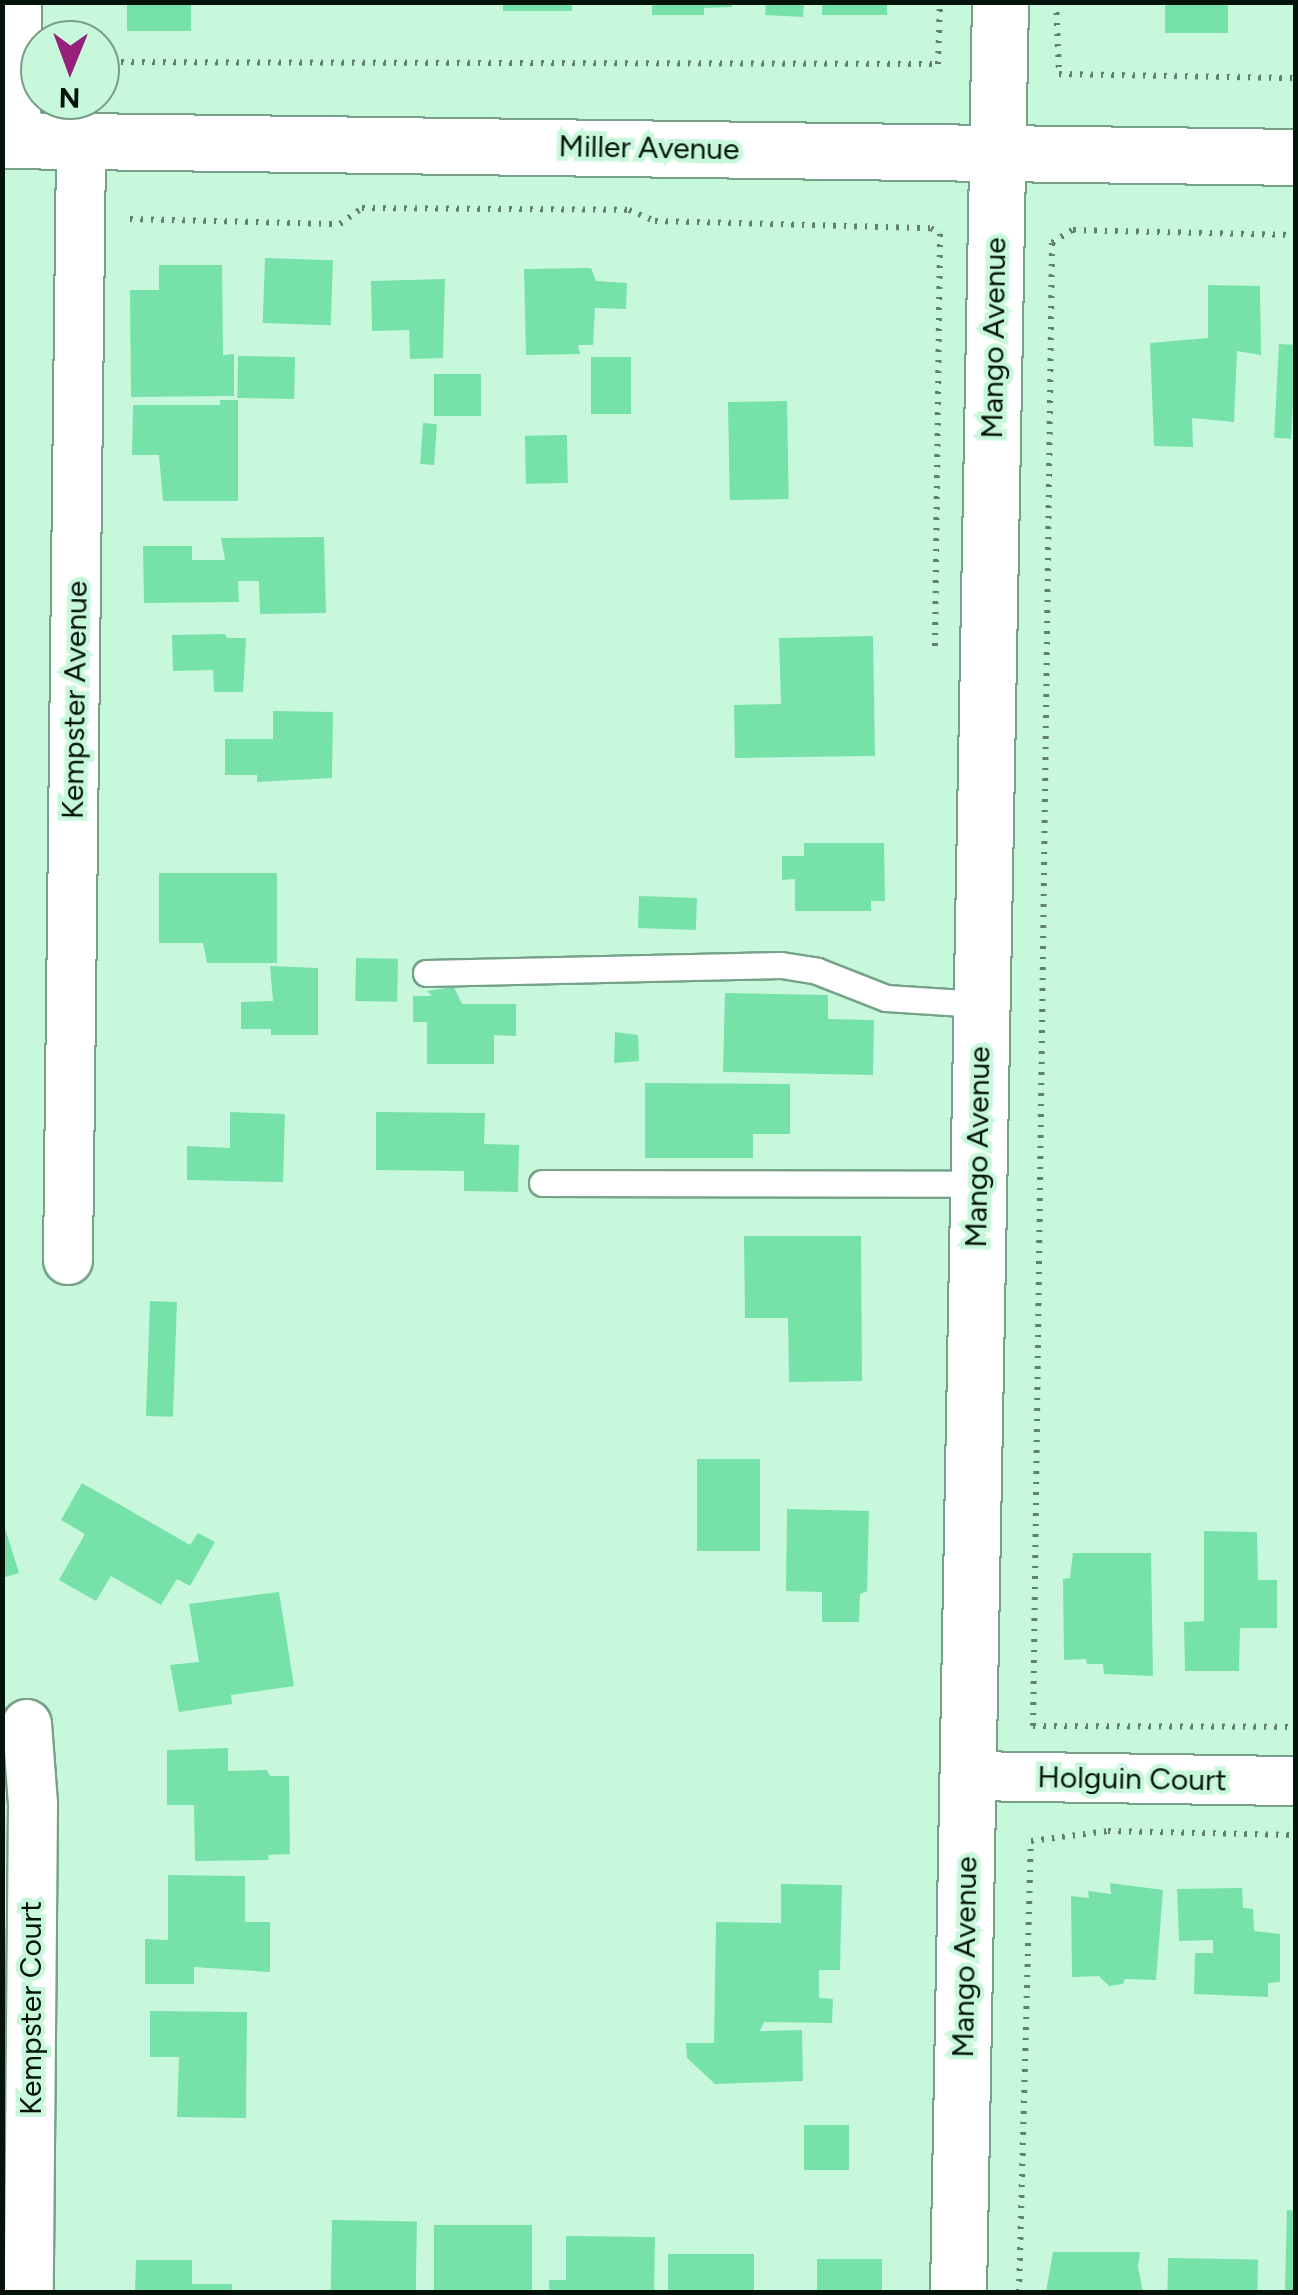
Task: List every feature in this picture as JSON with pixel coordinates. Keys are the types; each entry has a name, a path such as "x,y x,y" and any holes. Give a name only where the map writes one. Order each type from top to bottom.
{"street":[{"path":"9,140 17,2"},
{"name":"Mango Avenue","path":"958,2292 1000,2"},
{"name":"Miller Avenue","path":"9,140 1296,157"},
{"name":"Kempster Avenue","path":"68,1260 81,140"},
{"name":"Kempster Court","path":"27,1724 32,1804 30,2292"},
{"name":"Holguin Court","path":"969,1776 1296,1781"}],"lane":[{"path":"426,973 781,965 816,971 886,998 979,1004"},
{"path":"542,1183 978,1184"}],"path":[{"path":"120,62 938,64 940,2"},
{"path":"1056,2 1059,74 1296,78"},
{"path":"130,219 340,224 362,208 628,210 655,222 921,226 940,234"},
{"path":"1296,235 1072,230 1052,244 1033,1726 1296,1728"},
{"path":"1019,2292 1031,1842 1108,1831 1296,1835"}],"building":[{"path":"127,2 191,2 191,31 127,31"},
{"path":"503,2 572,2 572,11 503,11"},
{"path":"652,2 732,2 732,7 704,8 704,15 652,15"},
{"path":"766,2 804,2 803,17 765,15"},
{"path":"822,2 887,2 887,15 822,15"},
{"path":"1165,2 1228,2 1228,33 1165,33"},
{"path":"265,258 333,260 331,325 263,323"},
{"path":"159,265 222,265 223,355 234,354 234,396 131,397 130,290 159,290"},
{"path":"591,268 596,281 627,283 626,309 595,308 593,345 578,345 580,354 526,355 524,269"},
{"path":"445,279 443,358 410,359 409,330 372,331 371,281"},
{"path":"1208,285 1260,286 1261,355 1237,351 1234,422 1192,418 1193,447 1154,446 1150,343 1208,338"},
{"path":"1279,344 1296,345 1291,439 1274,438"},
{"path":"238,356 295,357 294,399 237,398"},
{"path":"591,357 631,357 631,414 591,414"},
{"path":"434,374 481,374 481,416 434,416"},
{"path":"220,400 238,400 238,501 163,501 159,455 132,455 133,405 220,405"},
{"path":"787,401 789,499 730,500 728,402"},
{"path":"423,423 437,424 434,465 420,464"},
{"path":"567,435 568,483 526,484 525,436"},
{"path":"324,537 326,613 260,614 259,581 238,581 239,602 144,603 143,546 192,546 192,560 225,560 221,538"},
{"path":"225,634 227,638 246,638 243,692 214,692 213,670 173,671 172,635"},
{"path":"873,636 875,756 735,758 734,705 781,704 779,638"},
{"path":"273,711 333,712 332,778 257,782 257,775 225,775 225,739 273,739"},
{"path":"804,843 884,843 885,901 871,901 871,911 795,911 795,879 782,880 782,856 804,856"},
{"path":"159,873 277,873 277,963 207,963 203,943 159,943"},
{"path":"639,896 697,898 696,930 638,928"},
{"path":"356,958 398,959 397,1002 355,1001"},
{"path":"270,966 318,968 318,1035 271,1035 271,1029 241,1029 241,1002 273,1001"},
{"path":"454,987 462,1004 516,1004 516,1036 494,1035 494,1064 427,1064 427,1022 413,1022 413,996 432,996 427,991"},
{"path":"725,993 828,995 828,1019 874,1020 873,1075 723,1072"},
{"path":"615,1032 638,1035 639,1061 614,1063"},
{"path":"645,1083 790,1084 790,1134 753,1134 753,1158 645,1158"},
{"path":"230,1112 285,1114 283,1182 187,1180 187,1146 230,1148"},
{"path":"376,1112 485,1113 484,1144 519,1145 518,1192 464,1191 464,1171 376,1170"},
{"path":"744,1236 861,1236 862,1381 789,1382 788,1318 745,1318"},
{"path":"150,1301 177,1302 173,1417 146,1416"},
{"path":"697,1459 760,1459 760,1551 697,1551"},
{"path":"82,1483 190,1545 198,1533 215,1542 190,1586 177,1579 161,1605 111,1576 96,1601 59,1580 85,1534 61,1520"},
{"path":"787,1509 869,1511 867,1591 860,1594 859,1622 822,1622 822,1592 786,1591"},
{"path":"2,1519 19,1573 2,1578"},
{"path":"1204,1531 1257,1532 1258,1580 1277,1580 1277,1628 1240,1628 1239,1671 1185,1671 1184,1622 1204,1621"},
{"path":"1073,1553 1151,1553 1153,1676 1104,1674 1103,1664 1087,1664 1086,1659 1064,1660 1063,1579 1070,1578"},
{"path":"279,1592 294,1686 231,1695 232,1704 179,1712 170,1665 199,1662 189,1604"},
{"path":"228,1748 228,1771 267,1770 270,1776 289,1776 290,1854 268,1855 269,1860 195,1861 194,1805 167,1805 167,1750"},
{"path":"168,1875 245,1876 245,1922 270,1922 270,1972 194,1967 194,1984 145,1984 145,1939 168,1940"},
{"path":"1110,1883 1163,1890 1156,1980 1125,1979 1123,1984 1109,1986 1099,1976 1072,1977 1071,1896 1089,1898 1088,1891 1111,1894"},
{"path":"781,1884 842,1885 840,1970 819,1970 819,1998 833,1999 832,2023 764,2022 760,2031 802,2030 803,2081 715,2084 687,2058 686,2043 714,2043 716,1922 781,1923"},
{"path":"1242,1888 1243,1908 1253,1909 1254,1931 1280,1934 1280,1982 1268,1983 1268,1997 1194,1994 1195,1953 1213,1953 1213,1940 1179,1941 1177,1889"},
{"path":"150,2011 247,2012 246,2118 177,2117 179,2057 150,2057"},
{"path":"804,2125 849,2125 849,2170 804,2170"},
{"path":"1287,2210 1296,2211 1296,2292 1285,2292"},
{"path":"332,2220 417,2221 416,2292 331,2292"},
{"path":"434,2225 532,2225 532,2292 434,2292"},
{"path":"566,2236 655,2237 654,2292 549,2292 549,2280 566,2280"},
{"path":"1053,2252 1140,2252 1138,2267 1143,2292 1046,2292"},
{"path":"668,2254 754,2254 754,2292 668,2292"},
{"path":"1168,2258 1258,2260 1257,2292 1167,2292"},
{"path":"817,2259 882,2259 882,2292 817,2292"},
{"path":"136,2260 192,2260 192,2284 232,2284 232,2292 135,2292"}]}
